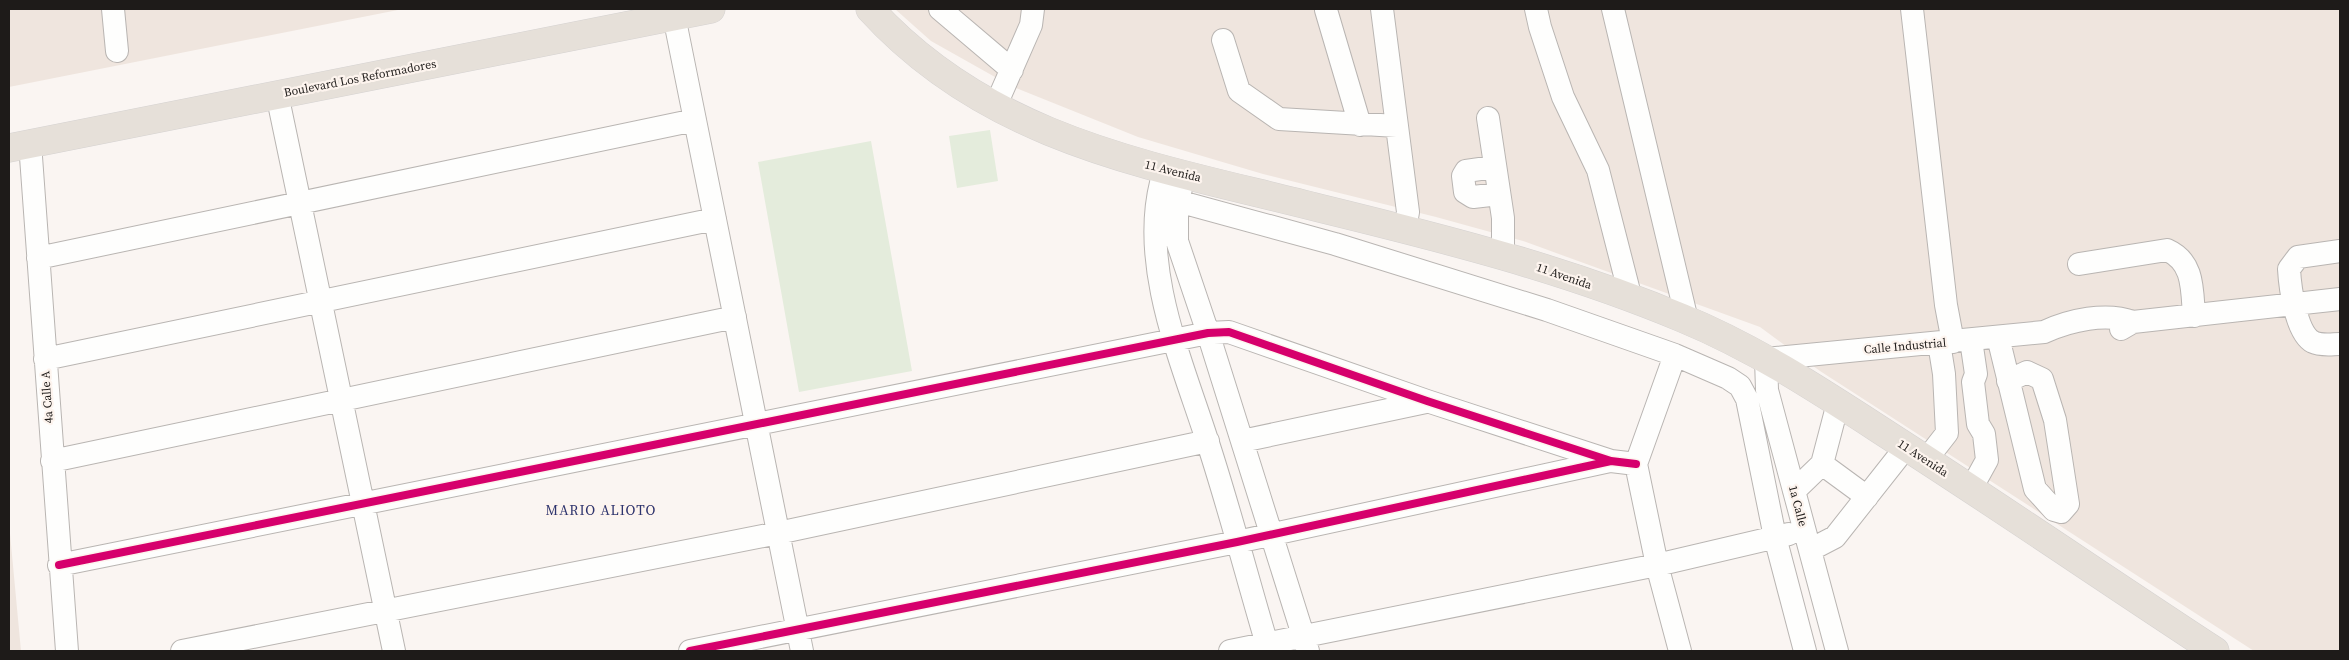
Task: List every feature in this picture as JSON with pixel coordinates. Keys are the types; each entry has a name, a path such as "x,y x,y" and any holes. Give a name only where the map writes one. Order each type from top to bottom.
{"main road":[{"name":"Boulevard Los Reformadores","path":"19,146 711,9"},
{"name":"11 Avenida","path":"870,9 911,49 943,74 995,106 1050,134 1106,154 1405,229 1543,268 1687,320 1747,348 1838,403 1971,489 2214,651"}],"street":[{"path":"113,9 117,51"},
{"path":"940,9 1012,70"},
{"path":"995,106 1031,25 1034,9"},
{"path":"1382,9 1408,212 1405,229"},
{"path":"1536,9 1540,27 1563,96 1598,170 1631,299"},
{"path":"1613,9 1687,320"},
{"path":"1912,9 1945,295 1954,341 1982,381 1988,425 1984,434 1987,460 1971,489"},
{"path":"1326,10 1360,125"},
{"path":"674,16 802,651"},
{"path":"1223,40 1239,90 1279,119 1397,126"},
{"path":"277,94 394,651"},
{"path":"1488,118 1503,218 1503,256"},
{"path":"38,258 695,120"},
{"name":"4a Calle A","path":"19,146 38,258 59,565 67,651"},
{"path":"1494,168 1466,171 1463,176 1465,192 1473,197 1499,194"},
{"path":"1174,172 1168,199 1155,228 1156,252 1173,342 1208,441 1268,647"},
{"path":"1168,199 1176,225 1177,241 1208,333 1305,643"},
{"path":"1168,199 1362,253 1547,310 1675,355 1728,378 1740,386 1747,399 1775,537 1805,651"},
{"path":"45,360 715,218"},
{"path":"2079,264 2167,250 2178,255 2187,266 2192,286 2194,316"},
{"path":"2340,251 2298,257 2289,269 2294,304 2303,331 2313,342 2324,345 2340,344"},
{"name":"Calle Industrial","path":"1766,359 2044,332 2065,322 2121,318 2133,322 2340,299"},
{"path":"52,461 735,317"},
{"path":"59,565 1173,342 1208,333 1229,332 1427,402 1611,461 1636,464"},
{"path":"1998,337 2008,381 2035,489 2054,510 2061,512 2068,504 2055,420 2042,379 2028,372 2008,381"},
{"path":"1230,651 1305,643 1775,537 1807,540 1835,537 1867,497 1916,454 1947,433 1944,374 1954,341"},
{"path":"1675,355 1636,464 1657,565 1680,651"},
{"name":"1a Calle","path":"1766,359 1767,390 1837,651"},
{"path":"1242,441 1427,402"},
{"path":"1794,491 1822,464 1838,403"},
{"path":"182,651 386,609 778,533 1208,441"},
{"path":"690,651 1271,535 1611,461"},
{"path":"1822,464 1867,497"}],"shaded area":[{"path":"9,9 403,9 9,87"},
{"path":"895,9 2340,9 2340,651 2254,651 1820,371 1760,327 1523,241 1436,217 1263,174 1138,137 1011,86 931,41"},
{"path":"9,523 21,651 9,651"}],"green space":[{"path":"990,130 998,181 957,188 949,136"},
{"path":"871,141 912,371 799,392 758,162"}],"cycle path":[{"path":"59,565 1208,333 1229,332 1427,401 1611,461 1636,464"},
{"path":"690,651 1237,542 1611,461"}],"district":[{"name":"MARIO ALIOTO","path":"601,510"}]}
